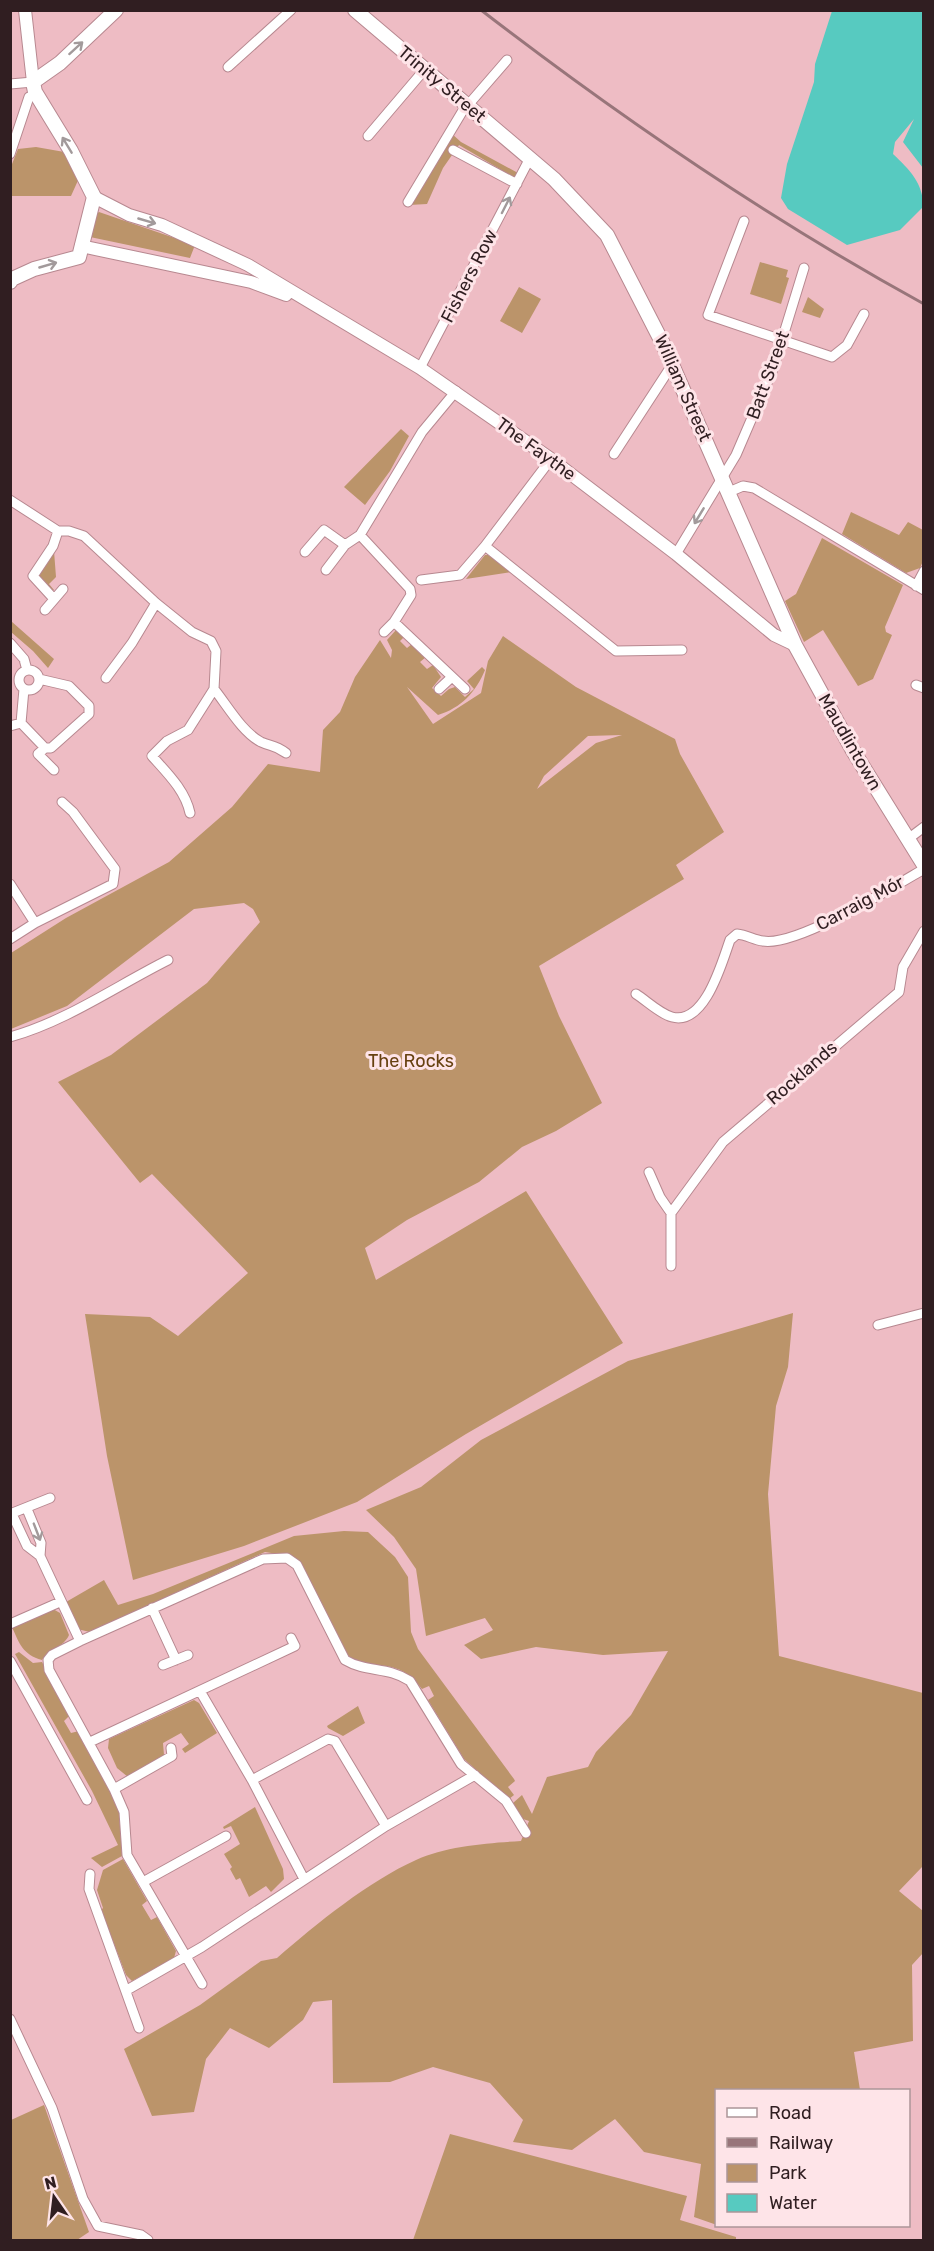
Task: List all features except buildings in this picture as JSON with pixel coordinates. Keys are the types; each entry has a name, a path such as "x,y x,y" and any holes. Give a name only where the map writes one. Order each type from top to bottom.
{"main road":[{"path":"11,279 34,269 79,257 94,197 71,151 35,93 33,82 60,63 116,10"},
{"name":"Trinity Street","path":"355,10 530,158"},
{"name":"William Street","path":"530,158 582,206 607,235 672,365 795,645"},
{"name":"Maudlintown","path":"795,645 852,749 924,867"}],"street":[{"path":"10,84 33,82 25,10"},
{"path":"228,67 291,10"},
{"path":"408,201 467,105 507,60"},
{"path":"368,136 425,69"},
{"path":"10,154 29,98"},
{"path":"453,150 517,184"},
{"name":"Fishers Row","path":"420,368 530,158"},
{"name":"The Faythe","path":"94,197 129,215 162,225 218,251 260,280 305,299 456,391 676,554 774,635 795,645"},
{"path":"744,221 708,315 832,357 847,345 864,314"},
{"name":"The Faythe","path":"81,246 212,273 260,280"},
{"path":"212,273 220,261 218,251"},
{"name":"Batt Street","path":"676,554 745,435 773,369 804,268"},
{"path":"614,454 672,365"},
{"path":"326,570 345,545 360,535 422,432 456,391"},
{"path":"421,580 460,575 485,546 550,459"},
{"path":"729,492 743,486 754,488 920,588 924,571"},
{"path":"10,500 58,531 69,531 84,536 156,603 192,632 211,641 216,651 214,689 188,730 167,741 152,756 175,782 188,804 190,813"},
{"path":"318,521 324,530 345,545"},
{"path":"305,552 324,530"},
{"path":"54,599 33,576 53,546 58,531"},
{"path":"360,535 410,589 411,595 394,622 384,632"},
{"path":"485,546 616,651 682,650"},
{"path":"45,610 63,589"},
{"path":"106,678 132,643 156,603"},
{"path":"754,618 769,617 781,611"},
{"path":"394,622 465,689"},
{"path":"10,643 24,659 27,670"},
{"path":"27,670 34,671 39,679 69,686 89,706 89,714 51,748 45,748 16,724 24,689 19,681 21,674 27,670"},
{"path":"439,688 452,676"},
{"path":"24,689 33,690 39,679"},
{"path":"214,689 244,727 262,742 273,743 286,753"},
{"path":"45,748 38,754 54,770"},
{"path":"10,939 35,923 113,884 116,878 115,868 74,812 62,802"},
{"path":"908,839 924,827"},
{"name":"Carraig Mór","path":"636,994 672,1017 683,1017 707,998 730,940 737,934 764,942 806,931 841,916 924,867"},
{"path":"10,884 35,923"},
{"name":"Rocklands","path":"671,1213 723,1142 898,992 903,967 924,931"},
{"path":"10,1037 39,1029 71,1014 114,987 168,960"},
{"path":"649,1172 660,1197 671,1213 671,1266"},
{"path":"878,1324 924,1313"},
{"path":"40,1556 27,1546 11,1514 50,1498"},
{"path":"27,1509 41,1543 40,1556 80,1641"},
{"path":"201,1984 186,1956 155,1909 127,1855 124,1812 90,1742 47,1665 52,1655 80,1641 263,1559 287,1558 297,1565 345,1660 356,1666 388,1670 410,1681 461,1764 506,1801 525,1830 535,1822"},
{"path":"10,1624 60,1602"},
{"path":"152,1608 176,1660"},
{"path":"90,1742 295,1646 291,1638"},
{"path":"163,1665 188,1655"},
{"path":"10,1661 87,1800"},
{"path":"200,1690 239,1754 304,1879"},
{"path":"252,1780 328,1739 335,1741 386,1826"},
{"path":"114,1789 172,1756 171,1748"},
{"path":"127,1989 186,1956 264,1901 304,1879 386,1826 475,1775"},
{"path":"143,1882 223,1838 226,1849"},
{"path":"90,1874 89,1889 127,1989 139,2028"},
{"path":"10,2019 52,2108 83,2199 98,2226 141,2235 148,2241"}],"green space":[{"path":"451,133 461,142 518,173 515,178 459,145 443,168 427,204 409,205"},
{"path":"36,147 70,153 80,176 71,196 11,196 12,164 18,149"},
{"path":"99,212 195,245 190,258 90,237 96,214"},
{"path":"760,262 788,270 786,277 789,278 781,304 750,294"},
{"path":"519,287 541,299 522,333 500,321"},
{"path":"808,297 824,309 820,318 802,312"},
{"path":"401,429 409,436 390,471 365,505 344,487"},
{"path":"851,512 899,535 908,522 923,530 923,561 920,568 906,573 842,534"},
{"path":"822,538 903,585 885,627 886,632 892,635 873,679 858,686 823,630 804,642 785,601 796,594"},
{"path":"54,551 56,577 49,584 54,590 51,590 38,577"},
{"path":"485,555 488,555 512,572 466,579"},
{"path":"11,621 54,659 48,668 11,632"},
{"name":"The Rocks","path":"396,630 405,636 400,641 407,648 412,644 426,657 420,662 427,669 433,665 441,677 432,688 441,696 455,687 465,697 474,689 467,681 482,667 485,670 477,685 472,692 467,698 454,708 438,715 407,687 433,724 481,693 488,661 503,636 576,687 675,739 680,754 724,832 676,865 684,879 539,966 559,1016 602,1103 556,1131 522,1147 479,1182 407,1220 365,1248 376,1280 526,1191 623,1343 466,1434 357,1502 244,1546 133,1580 107,1456 85,1314 150,1317 178,1336 248,1273 152,1174 140,1183 58,1082 111,1055 207,983 260,922 253,909 244,903 194,909 67,1006 11,1029 11,953 66,918 169,862 232,807 268,764 320,772 323,730 340,712 355,677 380,640 391,658 392,650 387,640","holes":["622,735 596,743 537,789 544,776 588,736"]},
{"path":"793,1313 788,1367 776,1406 768,1494 779,1656 923,1693 923,1866 899,1891 923,1911 923,1953 912,1965 913,2041 854,2052 860,2089 715,2089 715,2224 694,2217 701,2164 644,2152 615,2119 572,2150 513,2142 523,2120 490,2083 433,2067 390,2082 333,2083 332,2000 313,2002 303,2020 269,2048 230,2028 206,2059 194,2112 152,2116 124,2049 200,2005 261,1961 277,1958 343,1904 398,1869 428,1855 454,1848 521,1841 529,1821 523,1819 513,1803 522,1795 532,1814 547,1777 588,1767 596,1752 631,1715 668,1651 603,1655 536,1647 481,1659 464,1645 493,1630 485,1618 426,1636 416,1569 394,1537 366,1510 421,1487 481,1440 628,1361"},
{"path":"344,1531 368,1532 395,1557 408,1577 411,1632 418,1649 514,1779 515,1781 508,1787 514,1795 509,1799 464,1759 428,1700 434,1696 429,1686 422,1689 402,1671 392,1667 365,1664 346,1654 290,1556 265,1552 90,1632 77,1629 66,1602 104,1580 118,1605 153,1594 294,1536"},
{"path":"53,1609 60,1613 69,1635 42,1660 26,1652 12,1627"},
{"path":"19,1652 33,1663 42,1662 70,1715 64,1721 71,1733 79,1731 105,1779 119,1812 122,1856 102,1867 91,1858 118,1845 92,1791 15,1654"},
{"path":"194,1700 199,1703 217,1733 185,1753 182,1749 189,1744 181,1733 163,1743 164,1755 128,1777 117,1768 108,1748 109,1739"},
{"path":"358,1706 365,1723 343,1736 328,1728 327,1726"},
{"path":"255,1807 283,1869 284,1879 271,1892 266,1886 249,1897 240,1878 236,1880 230,1869 232,1867 224,1854 240,1844 231,1826 224,1829 223,1827"},
{"path":"123,1859 147,1901 142,1905 151,1920 157,1917 176,1951 174,1958 132,1981 126,1975 101,1910 103,1908 97,1890 103,1870"},
{"path":"44,2105 89,2232 77,2240 11,2240 11,2120"},
{"path":"450,2134 687,2196 680,2220 736,2237 736,2240 413,2240"}],"water":[{"path":"832,11 923,11 923,168 903,142 914,119 895,142 893,154 910,171 918,184 923,207 900,230 847,245 788,209 781,198 787,164 814,82 815,64"}],"railway":[{"path":"481,10 587,90 697,166 809,237 924,304"}]}
